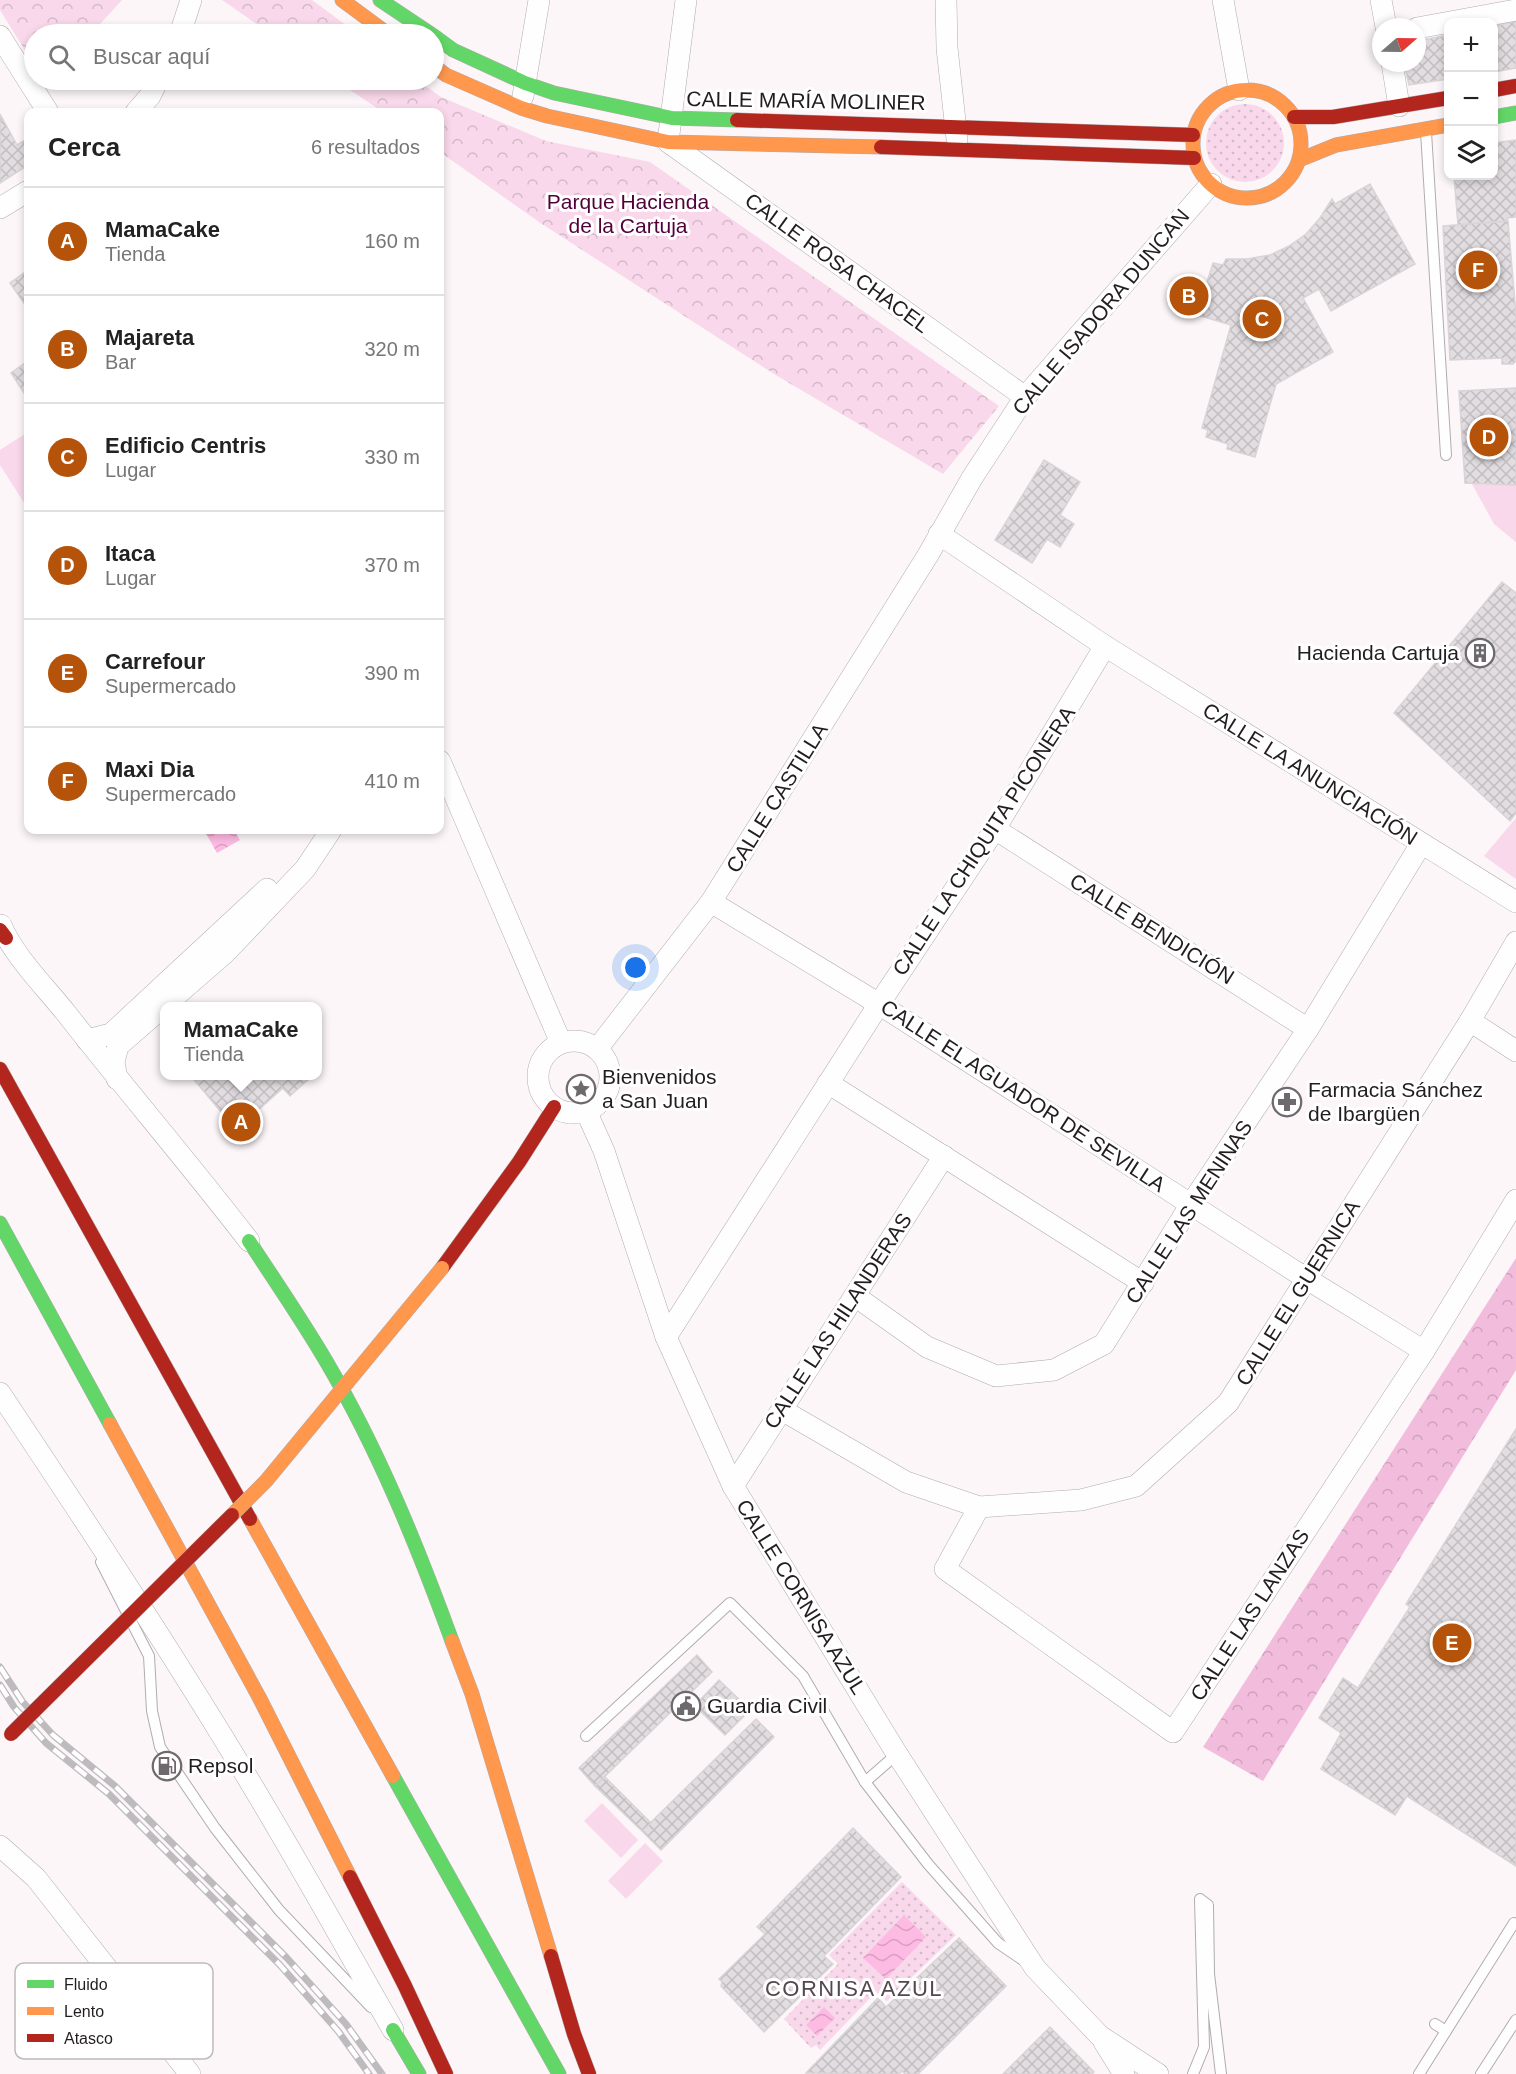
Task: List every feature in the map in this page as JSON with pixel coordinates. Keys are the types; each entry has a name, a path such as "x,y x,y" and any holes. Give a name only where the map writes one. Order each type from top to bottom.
{"street":[{"path":"183,24 191,0"},
{"path":"342,0 374,24"},
{"path":"521,108 539,0"},
{"path":"669,142 686,0"},
{"path":"946,0 947,48 958,149"},
{"path":"1223,0 1239,90"},
{"path":"1381,0 1384,18"},
{"path":"382,1 382,24"},
{"name":"CALLE MARÍA MOLINER","path":"382,1 416,24"},
{"path":"1426,26 1516,10"},
{"path":"0,36 24,74"},
{"name":"CALLE MARÍA MOLINER","path":"444,44 453,50 525,83 554,93 672,118 1193,135"},
{"path":"1393,72 1399,106"},
{"name":"CALLE MARÍA MOLINER","path":"444,74 521,108 547,116 669,142 958,149 1194,159"},
{"path":"1498,89 1516,86"},
{"path":"34,90 45,108"},
{"path":"140,108 153,90"},
{"path":"1239,90 1255,90 1271,95 1284,104 1294,117 1300,131 1299,160 1290,177 1277,189 1261,196 1243,198 1226,194 1210,184 1200,172 1194,159 1193,135 1198,119 1209,105 1222,95 1239,90"},
{"path":"1294,117 1333,117 1444,99"},
{"path":"1498,116 1516,113"},
{"path":"1299,160 1336,144 1444,126"},
{"name":"CALLE ROSA CHACEL","path":"669,142 1025,397"},
{"name":"CALLE ISADORA DUNCAN","path":"939,534 972,478 1025,397 1210,184"},
{"path":"0,208 24,193"},
{"name":"CALLE LA ANUNCIACIÓN","path":"939,534 1105,646 1516,902"},
{"name":"CALLE CASTILLA","path":"597,1049 711,902 854,676 939,534"},
{"name":"CALLE LA CHIQUITA PICONERA","path":"666,1337 879,1004 995,829 1105,646"},
{"path":"444,770 561,1043"},
{"name":"CALLE BENDICIÓN","path":"995,829 1308,1029"},
{"path":"87,1040 111,1034 327,834"},
{"path":"169,1002 225,953 305,868 328,834"},
{"name":"CALLE LAS MENINAS","path":"855,1296 927,1347 996,1376 1054,1370 1104,1344 1191,1204 1308,1029 1421,844"},
{"name":"CALLE EL AGUADOR DE SEVILLA","path":"711,902 879,1004 1307,1279 1424,1351"},
{"path":"2,930 117,1079 193,1168 249,1241 337,1382 391,1488 420,1553 472,1694 574,2034 589,2074"},
{"name":"CALLE EL GUERNICA","path":"979,1507 1082,1500 1136,1486 1228,1403 1470,1021 1516,942"},
{"path":"117,1079 114,1062 118,1046 160,1009"},
{"path":"1470,1021 1516,1051"},
{"path":"580,1041 597,1049 604,1056 610,1075 609,1087 604,1097 596,1106 586,1111 564,1112 554,1107 540,1090 539,1067 544,1057 551,1048 561,1043 580,1041"},
{"path":"0,1069 559,2074"},
{"path":"828,1083 1143,1283"},
{"path":"3,1740 164,1584 266,1481 442,1268 519,1162 554,1107"},
{"name":"CALLE CORNISA AZUL","path":"586,1111 604,1151 666,1337 733,1486 897,1754 1035,1968 1101,2036 1158,2074"},
{"name":"CALLE LAS HILANDERAS","path":"733,1486 944,1156"},
{"name":"CALLE LAS LANZAS","path":"979,1507 945,1569 1173,1732 1424,1351 1516,1200"},
{"path":"0,1223 259,1697 405,1986 446,2074"},
{"path":"0,1393 226,1743 285,1840 419,2074"},
{"path":"782,1410 906,1482 979,1507"},
{"path":"0,1846 36,1878 103,1963"},
{"name":"CALLE CORNISA AZUL","path":"1101,2036 1124,2074"},
{"path":"168,2059 168,2074"},
{"path":"178,2059 190,2074"}],"lane":[{"path":"1426,129 1446,455"},
{"path":"64,1489 149,1656 152,1711 160,1747 215,1828 279,1910 393,2030"},
{"path":"586,1736 730,1603 803,1676 865,1782 928,1864 998,1943 1035,1968"},
{"path":"865,1782 897,1754"},
{"path":"1193,2074 1204,2047 1200,1899 1208,1905 1209,1974 1221,2074"},
{"path":"1419,2074 1514,1923"},
{"path":"1482,2074 1516,2020"},
{"path":"1435,2024 1446,2031"}],"green space":[{"path":"0,0 122,0 100,24 24,24 24,49 0,10"},
{"path":"222,0 312,0 344,24 257,24"},
{"name":"Parque Hacienda de la Cartuja","path":"350,90 431,90 441,97 546,141 650,162 999,406 943,474 774,374 539,222 444,155 444,108 377,108"},
{"path":"1245,104 1260,107 1277,121 1284,143 1281,158 1267,175 1245,182 1230,179 1213,165 1206,143 1209,128 1223,111"},
{"path":"24,435 24,503 0,465 0,450"},
{"path":"1472,484 1516,485 1516,542 1494,524"},
{"path":"1516,818 1516,879 1484,856"},
{"path":"1516,1258 1516,1370 1263,1781 1203,1747"},
{"path":"602,1803 638,1840 621,1858 584,1821"},
{"path":"645,1843 663,1861 626,1899 608,1881"},
{"path":"902,1882 956,1935 887,2001 876,1992 820,2050 816,2045 811,2048 784,2019 838,1964 829,1955"}],"water":[{"path":"206,834 236,834 240,840 217,853"},
{"path":"904,1915 926,1937 886,1979 863,1958"},
{"path":"824,2007 835,2018 817,2036 806,2025"}],"building":[{"path":"1516,21 1516,68 1498,71 1498,25"},
{"path":"1444,36 1444,80 1409,85 1406,72 1426,72 1426,39"},
{"path":"0,114 17,145 24,141 24,168 0,183"},
{"path":"1516,140 1516,217 1507,218 1508,221 1458,225 1454,180 1498,180 1498,142"},
{"path":"1370,184 1415,264 1331,311 1319,289 1303,298 1333,352 1276,384 1255,457 1227,449 1228,444 1206,437 1208,430 1202,428 1231,325 1187,312 1195,285 1205,288 1213,263 1223,265 1226,259 1247,259 1270,255 1289,246 1306,234 1332,199 1335,204"},
{"path":"1508,221 1516,315 1516,361 1513,364 1502,364 1502,358 1450,360 1443,226"},
{"path":"24,273 24,303 10,283"},
{"path":"24,364 24,393 11,373"},
{"path":"1516,388 1516,485 1465,483 1459,391"},
{"path":"1044,460 1080,482 1060,515 1074,524 1060,547 1047,539 1032,563 995,540"},
{"name":"Hacienda Cartuja","path":"1502,582 1516,593 1516,813 1510,821 1394,713"},
{"path":"194,1080 276,1080 283,1088 255,1113 246,1142"},
{"path":"276,1080 308,1080 290,1096"},
{"path":"1516,1429 1516,1866 1407,1796 1395,1815 1321,1769 1341,1733 1319,1718 1343,1678 1358,1688 1410,1607 1406,1604"},
{"path":"697,1655 712,1672 595,1786 579,1768"},
{"path":"719,1680 750,1710 725,1735 697,1708 703,1702 700,1700"},
{"path":"756,1719 774,1737 661,1850 642,1831"},
{"path":"605,1777 651,1823 642,1831 595,1786"},
{"path":"853,1828 901,1877 824,1956 833,1964 764,2032 721,1986 722,1982 719,1979 765,1934 757,1927"},
{"path":"959,1938 1006,1986 918,2074 905,2074 902,2071 899,2074 806,2073 878,1998 886,2007"},
{"path":"1050,2027 1094,2072 1092,2074 1003,2074"}],"railway":[{"path":"0,1667 22,1701 53,1735 115,1786 287,1958 346,2024 382,2074"},
{"path":"0,1685 14,1707 46,1743 109,1794 280,1965 338,2031 369,2074"}],"traffic: fast":[{"path":"380,0 416,24"},
{"path":"444,43 453,50 525,83 554,93 672,118 737,120"},
{"path":"1498,116 1516,113"},
{"path":"0,1223 110,1424"},
{"path":"249,1241 317,1346 363,1428 410,1533 452,1641"},
{"path":"393,1776 559,2074"},
{"path":"393,2030 419,2074"}],"traffic: slow":[{"path":"342,0 374,24"},
{"path":"444,74 521,108 547,116 668,142 881,147"},
{"path":"1247,90 1268,94 1285,106 1297,123 1301,144 1297,165 1285,182 1268,194 1247,198 1226,194 1209,182 1197,165 1193,144 1197,123 1209,106 1226,94 1247,90"},
{"path":"1299,160 1336,145 1444,126"},
{"path":"232,1515 266,1481 442,1268"},
{"path":"110,1424 259,1697 350,1877"},
{"path":"250,1519 393,1776"},
{"path":"452,1641 472,1694 551,1956"}],"traffic: jam":[{"path":"1498,89 1516,86"},
{"path":"1294,117 1333,117 1444,99"},
{"path":"737,120 1193,135"},
{"path":"881,147 1194,158"},
{"path":"0,930 6,938"},
{"path":"0,1069 250,1519"},
{"path":"442,1268 519,1162 554,1107"},
{"path":"11,1734 232,1515"},
{"path":"350,1877 446,2074"},
{"path":"551,1956 574,2034 589,2074"}],"place":[{"name":"Maxi Dia","path":"1478,270"},
{"name":"Majareta","path":"1189,296"},
{"name":"Edificio Centris","path":"1262,319"},
{"name":"Itaca","path":"1489,437"},
{"name":"Hacienda Cartuja","path":"1480,653"},
{"name":"Bienvenidos a San Juan","path":"581,1089"},
{"name":"Farmacia Sánchez de Ibargüen","path":"1287,1102"},
{"name":"MamaCake","path":"241,1122"},
{"name":"Carrefour","path":"1452,1643"},
{"name":"Guardia Civil","path":"686,1706"},
{"name":"Repsol","path":"167,1766"}],"district":[{"name":"CORNISA AZUL","path":"854,1988"}]}
